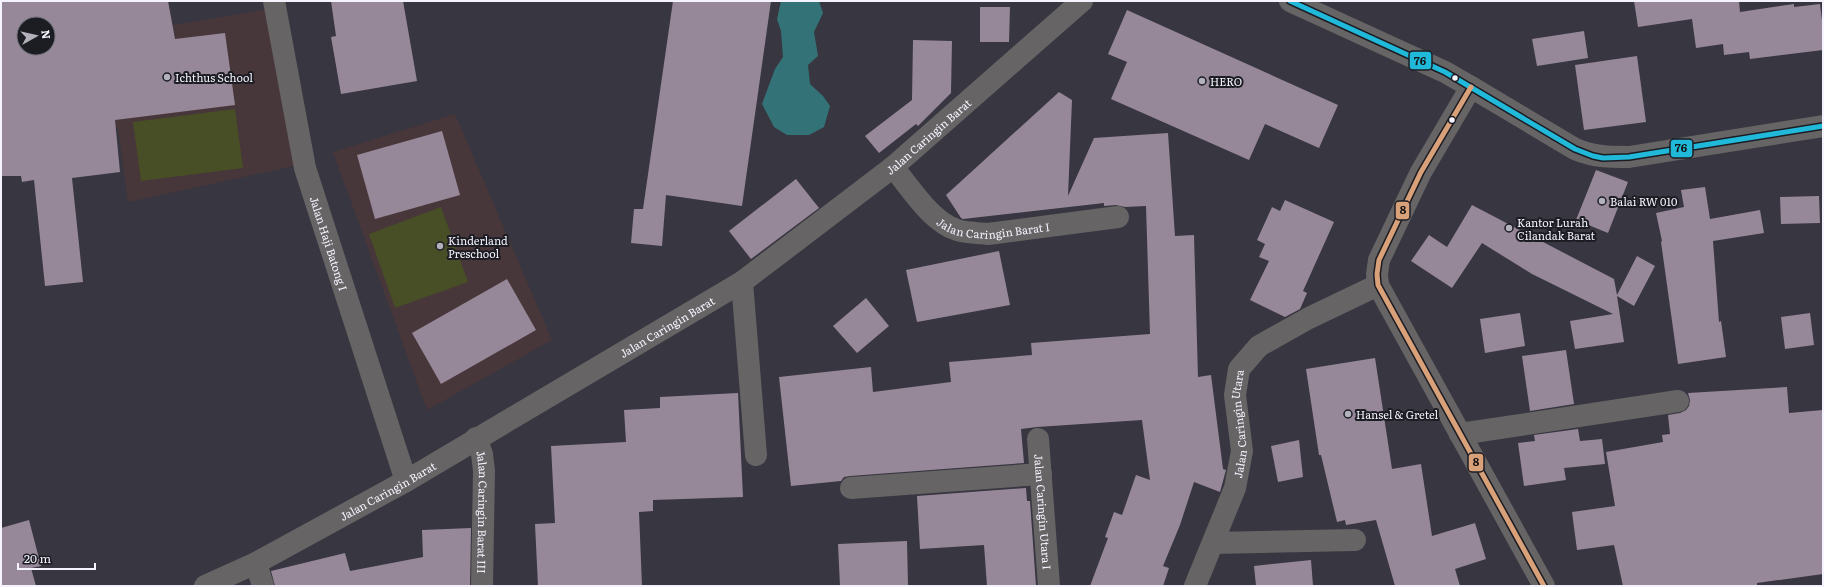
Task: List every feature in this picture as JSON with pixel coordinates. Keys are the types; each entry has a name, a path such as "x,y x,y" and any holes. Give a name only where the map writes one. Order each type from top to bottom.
{"street":[{"name":"Jalan Haji Batong I","path":"274,1 305,168 332,247 406,481"},
{"name":"Jalan Caringin Barat","path":"205,586 256,563 406,481 476,438 742,282 893,167 1082,1"},
{"path":"1290,1 1445,72 1575,149 1593,156 1603,158 1629,157 1823,129"},
{"path":"1470,87 1421,172 1379,260 1377,274 1378,285 1544,586"},
{"name":"Jalan Caringin Barat I","path":"893,167 934,217 955,230 988,234 1118,217"},
{"path":"742,282 756,455"},
{"name":"Jalan Caringin Utara","path":"1195,586 1236,488 1242,451 1235,395 1239,369 1258,346 1309,318 1378,285"},
{"path":"1460,434 1678,401"},
{"name":"Jalan Caringin Barat III","path":"476,438 482,454 484,471 482,586"},
{"name":"Jalan Caringin Utara I","path":"1038,439 1049,586"},
{"path":"851,488 1041,474"},
{"path":"1213,543 1355,540"},
{"path":"256,563 263,586"}],"shaded area":[{"name":"Ichthus School","path":"269,9 299,165 128,202 118,128 74,134 51,56 56,56 56,45"},
{"name":"Kinderland Preschool","path":"455,114 552,340 427,410 333,152"}],"green space":[{"path":"235,109 243,168 141,181 133,122"},
{"path":"441,207 468,282 395,308 369,234"}],"water":[{"path":"781,1 819,1 823,13 814,32 818,56 808,65 810,84 823,96 830,106 824,127 809,135 787,135 774,127 762,104 775,69 783,57 781,31 777,19"}],"building":[{"path":"1,1 168,1 175,39 225,33 235,105 115,120 120,172 72,178 83,282 45,286 34,180 22,182 21,176 1,176"},
{"path":"331,1 403,1 417,81 341,94 331,37 336,36"},
{"path":"673,1 771,1 742,206 666,195 662,246 631,243 634,209 643,209"},
{"path":"1634,1 1739,1 1740,12 1794,4 1794,7 1820,4 1823,29 1823,50 1750,59 1749,52 1724,55 1723,44 1696,48 1692,19 1638,27"},
{"path":"980,7 1010,7 1009,42 980,42"},
{"name":"HERO","path":"1127,10 1338,105 1319,148 1265,124 1249,160 1111,99 1127,62 1108,54"},
{"path":"1584,31 1588,58 1537,66 1532,39"},
{"path":"913,40 952,41 951,93 918,126 916,124 879,153 865,136 912,100"},
{"path":"1637,56 1646,122 1584,130 1575,65"},
{"path":"1059,92 1072,100 1068,196 1094,138 1168,133 1175,236 1194,235 1198,377 1211,375 1223,469 1226,470 1220,492 1194,482 1180,525 1163,566 1169,568 1163,586 1090,586 1108,538 1105,537 1114,512 1122,515 1136,475 1150,480 1142,420 1021,429 1024,463 850,476 844,477 841,481 791,486 779,377 871,367 873,392 951,382 949,362 1032,355 1031,343 1150,334 1146,206 1104,206 1104,203 963,219 946,195"},
{"path":"442,131 460,195 375,219 357,155"},
{"name":"Balai RW 010","path":"1596,170 1628,182 1608,233 1576,220"},
{"path":"796,179 819,208 751,259 729,231"},
{"path":"1705,187 1710,219 1760,210 1764,233 1713,241 1719,322 1721,321 1726,357 1678,364 1662,241 1656,213 1684,207 1681,190"},
{"path":"1819,196 1820,223 1781,224 1780,197"},
{"path":"1285,200 1334,222 1303,291 1307,293 1300,309 1285,317 1250,300 1269,261 1259,257 1265,244 1257,240 1272,207 1280,211"},
{"path":"1472,205 1614,279 1617,295 1637,256 1655,266 1634,306 1617,296 1624,342 1575,349 1570,321 1613,314 1532,274 1482,243 1452,288 1411,261 1429,235 1447,247"},
{"path":"999,251 1010,305 917,322 906,270"},
{"path":"507,279 536,330 441,384 412,333"},
{"path":"866,298 889,326 857,353 833,326"},
{"path":"1520,313 1525,346 1485,353 1480,319"},
{"path":"1810,313 1814,345 1785,349 1781,317"},
{"path":"1566,350 1574,404 1530,411 1522,356"},
{"path":"1375,358 1392,469 1421,464 1432,536 1475,523 1486,559 1455,569 1460,586 1395,586 1376,520 1346,525 1345,520 1337,522 1321,455 1319,455 1306,369"},
{"path":"1787,387 1789,413 1823,410 1823,574 1757,583 1757,586 1623,586 1614,545 1577,550 1572,512 1615,506 1606,452 1663,442 1662,435 1670,434 1668,415 1680,413 1686,410 1689,406 1690,400 1688,393"},
{"path":"738,393 743,497 653,500 653,511 639,512 642,586 538,586 535,524 555,523 551,446 626,442 624,410 660,408 660,397"},
{"path":"1578,429 1580,441 1602,439 1605,464 1564,468 1566,480 1524,486 1518,443 1535,441 1534,435"},
{"path":"1299,440 1303,477 1278,482 1271,446"},
{"path":"1026,488 1027,501 1030,501 1036,586 987,586 984,545 920,549 917,496"},
{"path":"29,520 41,566 31,568 36,586 1,586 1,528"},
{"path":"471,528 470,586 275,586 271,571 345,553 350,571 423,557 422,530"},
{"path":"907,541 908,586 840,586 838,544"},
{"path":"1311,560 1313,586 1256,586 1254,566"}],"transit line":[{"name":"76","path":"1290,1 1445,72 1575,149 1593,156 1603,158 1629,157 1823,126"},
{"name":"8","path":"1471,87 1421,172 1379,260 1377,274 1378,285 1544,586"}],"place":[{"name":"Ichthus School","path":"167,77"},
{"name":"HERO","path":"1202,81"},
{"name":"Balai RW 010","path":"1602,201"},
{"name":"Kantor Lurah Cilandak Barat","path":"1509,228"},
{"name":"Kinderland Preschool","path":"440,246"},
{"name":"Hansel & Gretel","path":"1348,414"}]}
